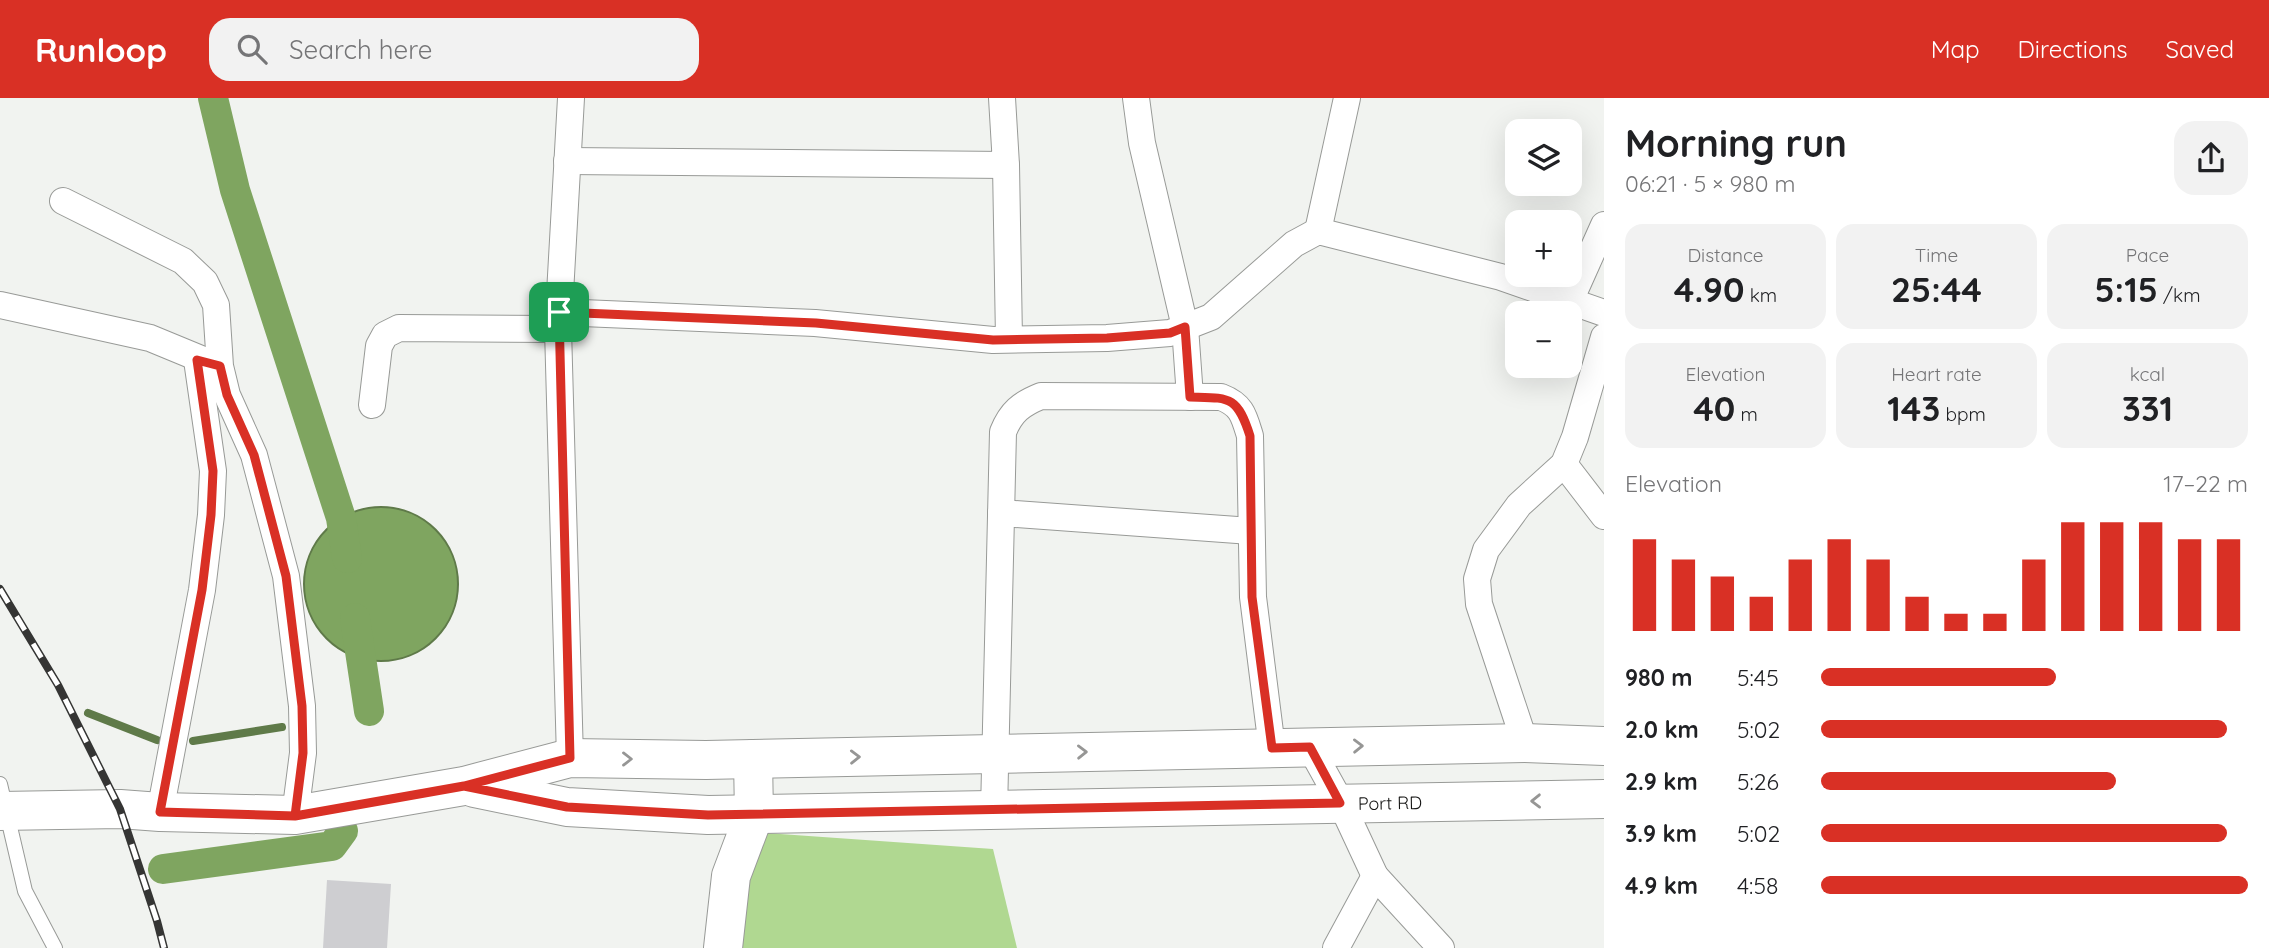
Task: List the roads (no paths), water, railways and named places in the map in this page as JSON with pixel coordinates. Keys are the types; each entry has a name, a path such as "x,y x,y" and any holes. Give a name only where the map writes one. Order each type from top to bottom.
{"main road":[{"path":"2,802 160,812 295,816 464,786 570,758 706,760 1525,743 1604,746"},
{"path":"723,948 731,876 754,815 753,759"},
{"path":"706,760 708,815 731,876"},
{"name":"Port RD","path":"464,786 567,807 708,815 1604,799"}],"street":[{"path":"570,758 559,321 571,98"},
{"path":"1002,98 1009,340"},
{"path":"1136,98 1142,143 1185,327 1190,397"},
{"path":"1318,231 1347,98"},
{"path":"568,161 1006,165"},
{"path":"63,201 183,261 205,282 216,305 209,363 213,471 211,515 202,590 160,812"},
{"path":"1570,301 1604,225"},
{"path":"372,405 379,346 385,335 399,328 559,321 816,323 1009,340 1107,338 1170,333 1211,317 1294,244 1318,231 1501,277 1567,301"},
{"path":"0,305 150,338 209,363 227,395 254,455 286,576 302,706 303,753 295,816"},
{"path":"1582,306 1604,313"},
{"path":"1525,743 1479,604 1477,579 1486,550 1519,505 1564,464 1575,437 1604,337"},
{"path":"994,811 1003,432 1009,417 1022,404 1041,396 1221,397 1234,402 1244,416 1250,436 1252,597 1272,748"},
{"path":"1564,464 1604,516"},
{"path":"1001,513 1251,531"},
{"path":"1310,747 1375,876 1441,948"},
{"path":"1336,948 1375,876"}],"lane":[{"path":"2,802 25,891 55,948"}],"waterway":[{"path":"213,98 235,190 341,518 347,558"},
{"path":"355,618 369,711"},
{"path":"88,713 157,740"},
{"path":"193,741 282,727"},
{"path":"163,869 332,846 343,831"}],"railway":[{"path":"0,589 58,685 120,809 164,948"}]}
